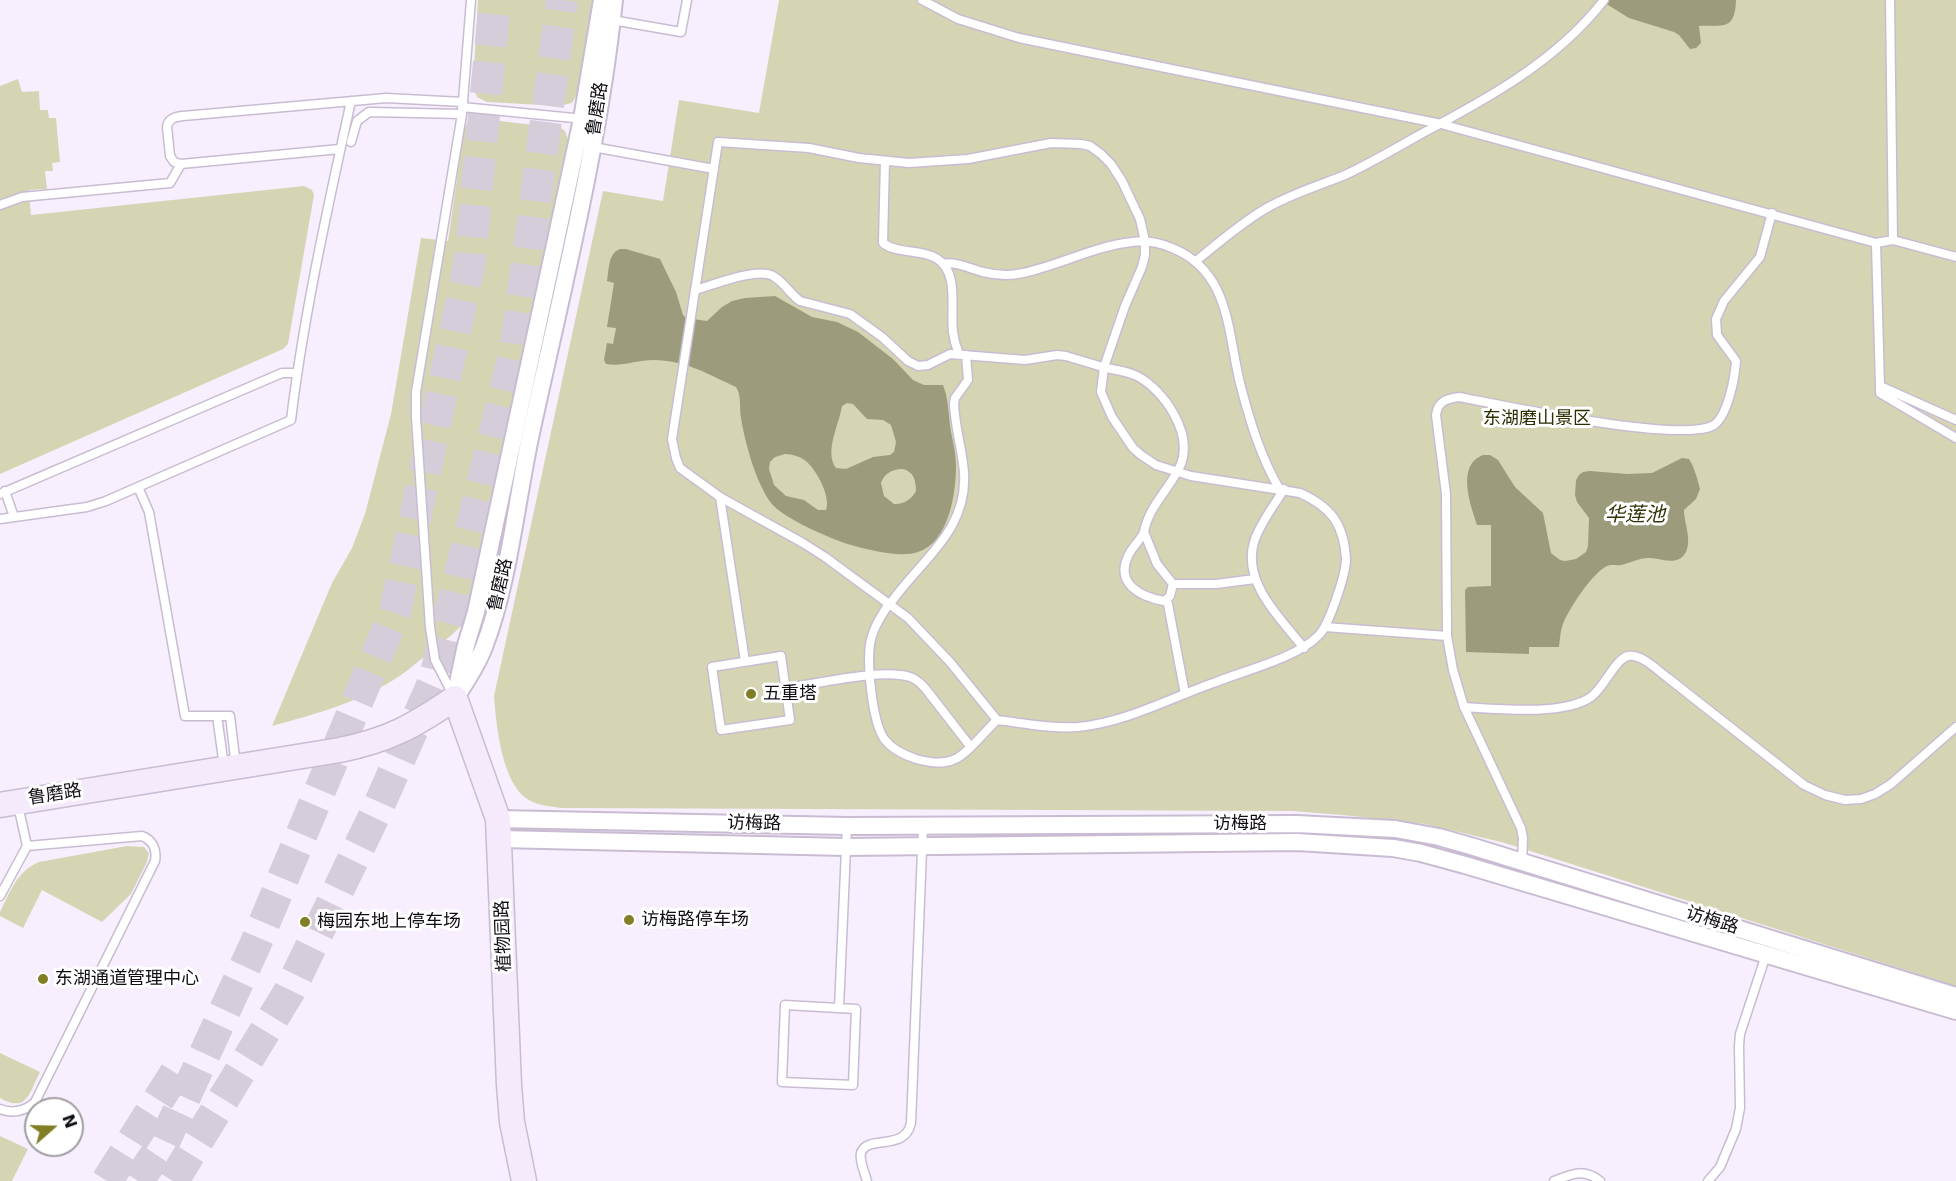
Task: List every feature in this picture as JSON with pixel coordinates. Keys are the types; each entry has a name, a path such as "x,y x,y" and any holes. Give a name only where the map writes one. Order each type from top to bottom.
{"street":[{"path":"455,698 589,120 602,0"},
{"name":"鲁磨路","path":"8,803 372,743 424,720 455,698 477,663 484,647 504,574 529,442 593,147 589,120 612,20 614,0"},
{"name":"植物园路","path":"455,698 499,829 510,1094 515,1141 524,1181"},
{"path":"1297,824 1297,842"},
{"name":"访梅路","path":"499,829 1297,824 1395,829 1474,847 1776,952 1956,1011"},
{"name":"访梅路","path":"499,829 846,847 1297,842 1367,845 1421,853 1776,952 1956,996"}],"lane":[{"path":"455,698 435,660 430,627 416,400 462,108 471,0"},
{"path":"612,20 681,32 687,0"},
{"path":"922,0 958,19 1019,38 1441,124 1876,243 1893,240 1956,257"},
{"path":"1196,261 1265,208 1293,194 1361,167 1441,124 1530,71 1556,50 1604,0"},
{"path":"1890,0 1893,240"},
{"path":"339,149 181,164 174,162 170,156 167,127 175,118 386,98 589,120"},
{"path":"0,519 87,507 291,420 297,373 339,149 351,101"},
{"path":"351,142 357,122 369,112 462,108"},
{"path":"718,142 809,148 885,161 943,162 1008,153 1051,143 1090,146 1111,164 1140,219 1145,255 1104,367 1101,392 1106,407 1141,455 1156,465 1217,481 1300,493 1315,500 1333,515 1341,531 1346,562 1326,627 1319,635 1304,648 1291,654 1132,715 1097,724 1062,727 996,720 950,662 914,624 890,604 803,543 720,497 680,468 672,439 718,142"},
{"path":"593,147 714,169"},
{"path":"885,161 883,243 892,248 933,257 943,264 949,274 953,292 953,334 962,355 968,380 954,398 964,472 961,504 952,527 941,544 908,579 890,604 872,636 869,656 874,707 878,726 884,738 893,748 912,757 943,762 955,759 996,720"},
{"path":"0,205 22,197 170,183 181,164"},
{"path":"1517,881 1522,863 1521,828 1464,707 1453,670 1447,636 1446,495 1436,415 1437,407 1451,398 1459,397 1587,421 1633,427 1698,429 1713,425 1724,411 1736,361 1717,335 1716,318 1724,301 1760,257 1772,213"},
{"path":"943,264 949,263 985,272 1022,273 1114,245 1144,241 1175,249 1196,261 1210,275 1222,303 1246,406 1270,472 1282,489"},
{"path":"1876,243 1880,393 1956,438"},
{"path":"695,290 756,273 771,275 800,301 850,314 882,337 912,364 923,366 944,356 962,355 1025,360 1057,355 1127,372 1140,378 1170,405 1179,424 1183,440 1183,457 1177,472 1150,514 1144,532 1129,553 1126,573 1132,589 1143,596 1164,601 1172,592 1173,584"},
{"path":"14,517 3,493 282,373 297,373"},
{"path":"1880,386 1956,420"},
{"path":"138,487 148,512 185,716 230,716 230,767"},
{"path":"1282,489 1254,544 1255,579 1265,598 1304,648"},
{"path":"720,497 745,661"},
{"path":"1144,532 1161,571 1173,584 1216,584 1255,579"},
{"path":"1137,544 1150,548"},
{"path":"1167,599 1185,694"},
{"path":"1326,627 1447,636"},
{"path":"780,656 786,688 790,720 722,730 712,667 780,656"},
{"path":"1464,707 1511,710 1581,703 1602,687 1621,660 1628,656 1635,657 1652,665 1804,785 1825,795 1845,800 1868,796 1891,784 1956,727"},
{"path":"786,688 871,675 904,676 918,681 970,746"},
{"path":"217,716 230,767"},
{"path":"8,803 27,846"},
{"path":"839,1008 847,826"},
{"path":"867,1181 862,1162 863,1150 906,1135 911,1123 923,826"},
{"path":"0,1109 14,1112 35,1102 156,855 151,842 142,836 27,846"},
{"path":"0,896 27,846"},
{"path":"1708,1181 1720,1167 1736,1129 1740,1108 1740,1034 1776,952"},
{"path":"785,1005 839,1008 856,1009 853,1086 782,1082 785,1005"},
{"path":"1554,1181 1582,1173 1588,1173 1600,1181"}],"green space":[{"path":"478,0 595,0 577,95 572,103 559,106 487,102 477,97 473,87"},
{"name":"东湖磨山景区","path":"779,0 1956,0 1956,986 1505,843 1425,824 1292,811 561,808 535,803 522,795 509,775 504,762 494,696 603,191 663,201 679,100 759,113"},
{"path":"18,79 22,92 39,91 40,110 48,110 49,118 56,118 60,162 52,163 53,171 45,171 47,189 29,190 31,215 304,186 312,190 314,195 288,344 283,349 0,474 0,86"},
{"path":"474,118 561,128 568,139 468,617 449,637 404,673 386,684 339,706 272,726 332,583 352,548 365,514 391,414 421,238 448,241 464,130 467,123"},
{"path":"127,846 144,847 149,853 147,862 131,894 102,922 42,890 23,928 0,916 15,883 31,866 39,862"},
{"path":"0,1053 40,1072 30,1094 24,1097 22,1102 9,1102 0,1098"},
{"path":"0,1136 24,1147 24,1157 12,1181 0,1181"}],"water":[{"path":"1600,0 1736,0 1730,22 1721,26 1699,26 1701,43 1696,48 1690,49 1674,32 1629,18"},
{"path":"626,249 660,259 686,318 707,321 732,301 775,296 812,317 837,322 858,332 893,359 913,380 924,385 943,385 947,398 956,477 949,515 944,528 929,547 911,554 894,554 851,545 797,522 777,509 766,495 752,462 745,439 736,387 676,362 653,360 618,365 606,364 604,360 607,343 613,344 616,328 607,327 614,283 607,281 610,262 616,251","holes":["847,403 853,404 867,419 883,420 891,425 896,442 894,452 890,455 873,457 846,469 836,468 831,454 833,438 842,406","785,454 800,457 807,462 822,484 827,498 826,510 818,510 804,500 786,496 774,485 769,469 770,462 775,457","898,469 912,474 916,491 907,501 894,504 884,496 881,483 886,475"]},
{"name":"华莲池","path":"1483,455 1490,455 1498,460 1515,487 1543,513 1551,553 1565,561 1576,559 1586,552 1588,546 1589,518 1577,502 1575,495 1576,480 1579,475 1590,471 1627,474 1652,473 1682,458 1689,459 1700,489 1696,499 1684,510 1688,536 1686,552 1678,560 1645,558 1621,565 1609,565 1601,570 1588,583 1570,610 1562,627 1559,647 1529,647 1529,654 1466,652 1465,590 1468,587 1491,586 1491,525 1477,525 1467,486 1470,467"}],"tunnel":[{"path":"138,1181 164,1142 255,945 395,612 470,261 495,0"},
{"path":"173,1181 289,992 376,812 434,681 516,346 562,0"},
{"path":"107,1181 183,1061"}],"place":[{"name":"五重塔","path":"751,694"},
{"name":"访梅路停车场","path":"629,920"},
{"name":"梅园东地上停车场","path":"305,922"},
{"name":"东湖通道管理中心","path":"43,979"}]}
